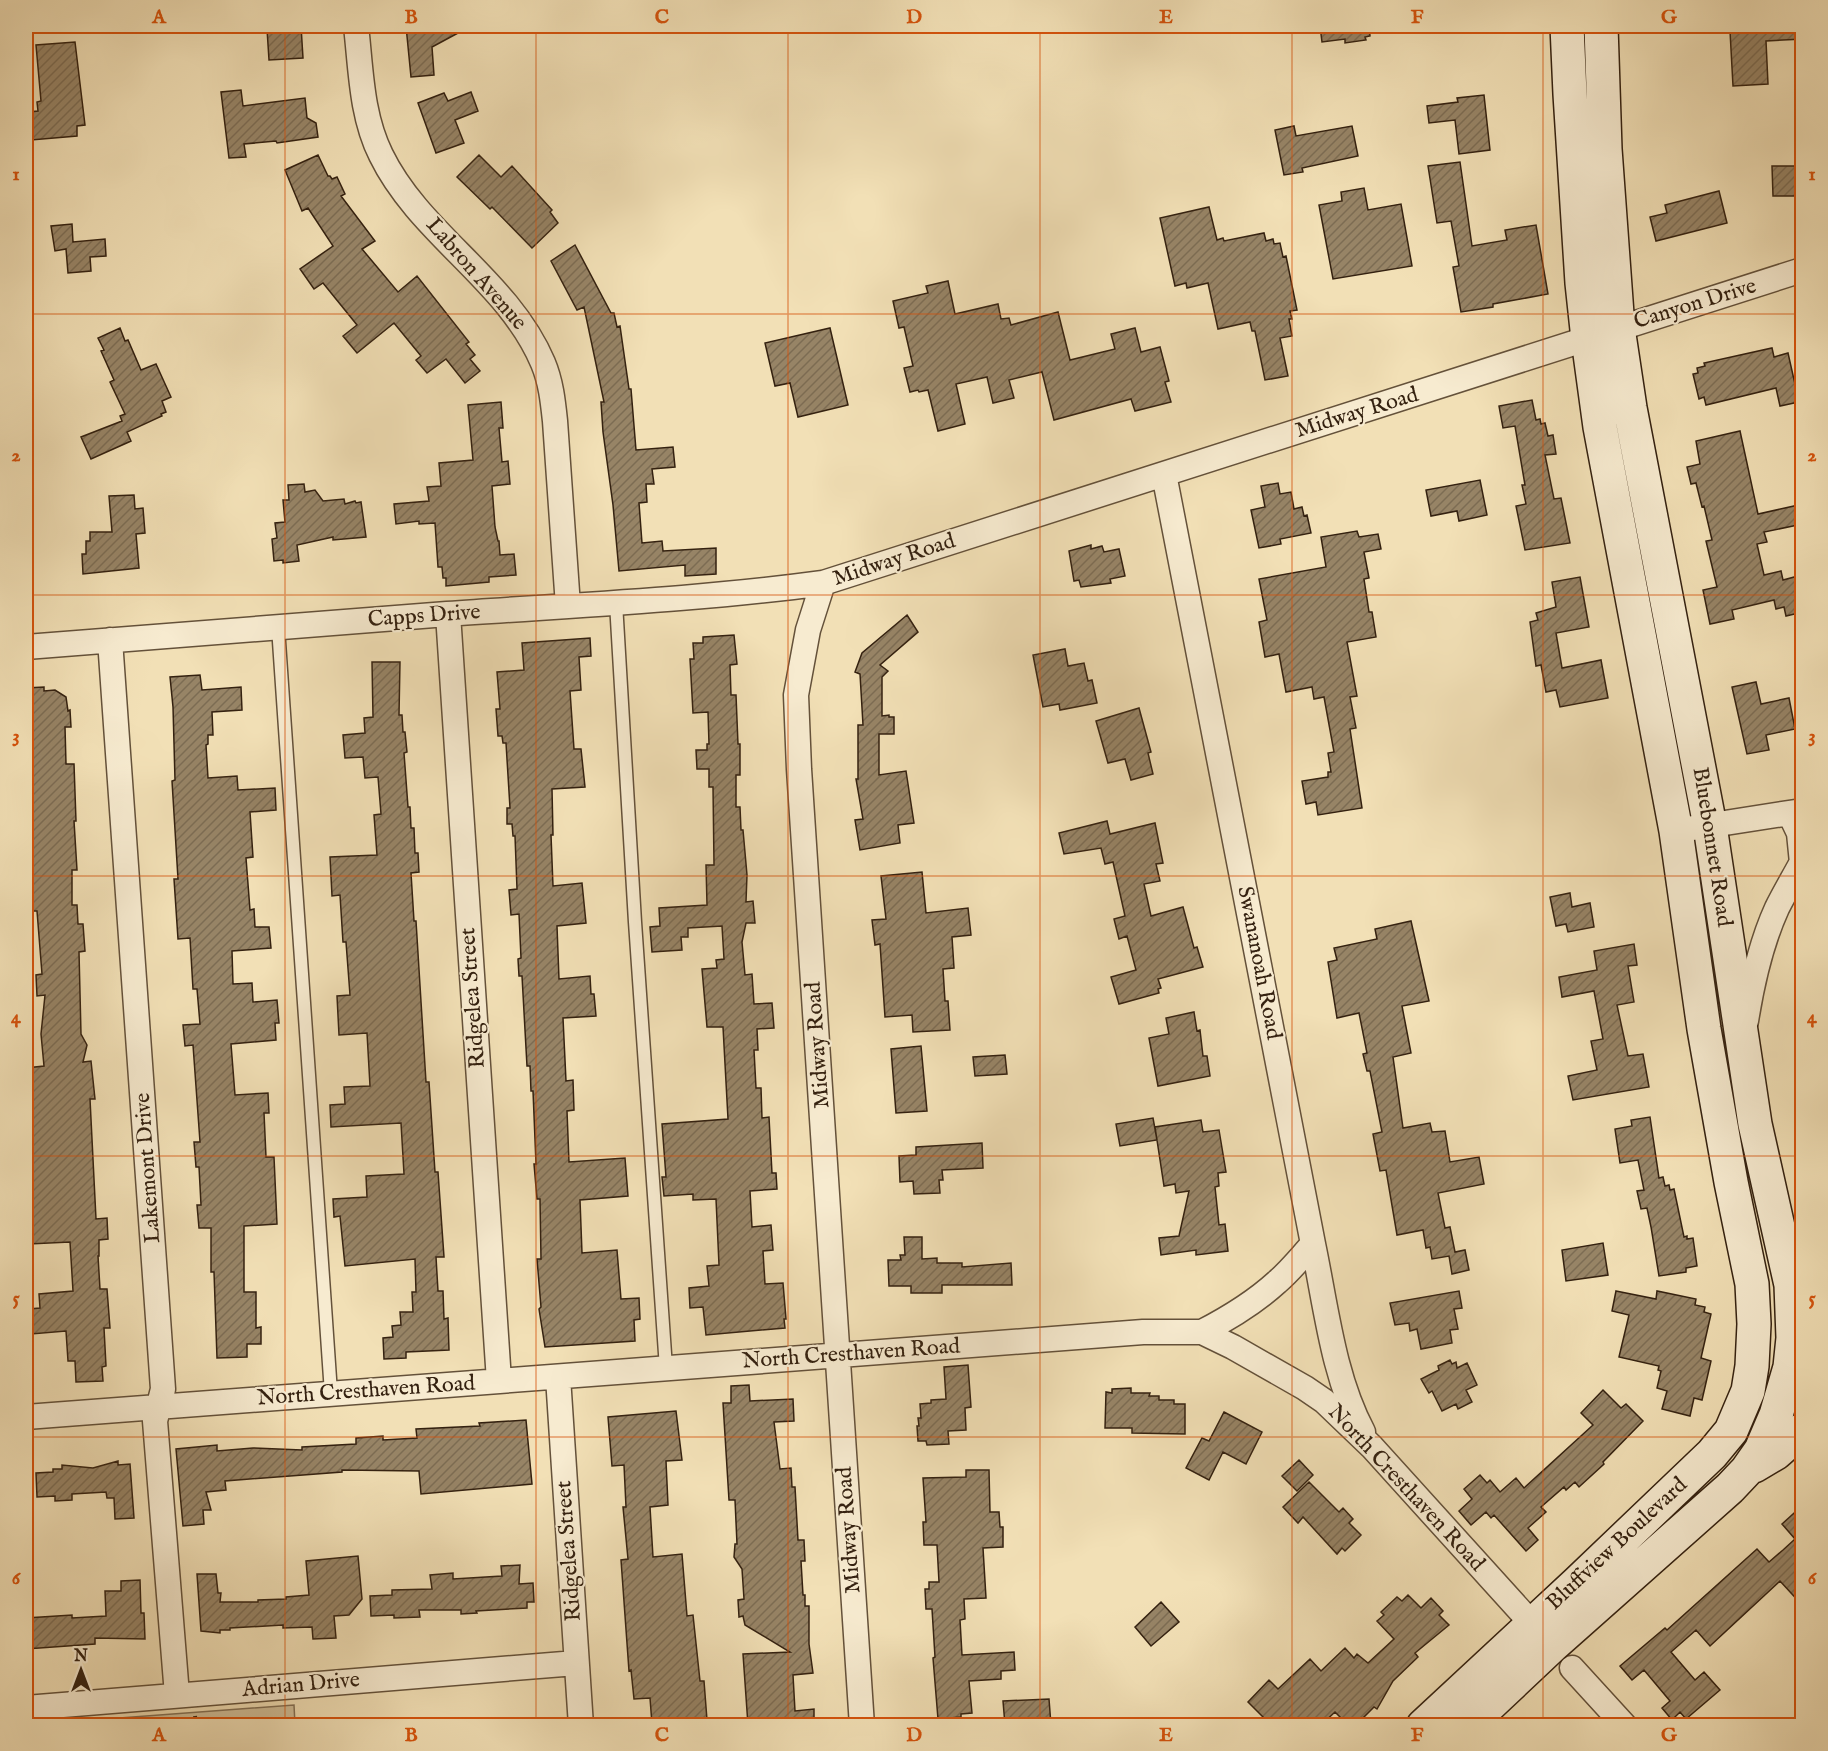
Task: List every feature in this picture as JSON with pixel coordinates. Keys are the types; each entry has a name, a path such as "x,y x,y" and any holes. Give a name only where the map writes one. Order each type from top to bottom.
{"main road":[{"path":"1567,26 1570,94 1603,333"},
{"path":"1601,26 1605,149 1603,333"},
{"name":"Bluebonnet Road","path":"1603,333 1630,408 1710,826 1755,1124 1791,1285 1796,1367"},
{"name":"Bluebonnet Road","path":"1603,333 1600,427 1676,831 1704,1029 1752,1284 1754,1324 1752,1366"},
{"name":"Bluffview Boulevard","path":"1422,1725 1552,1646 1577,1583 1712,1454 1731,1431 1748,1390 1752,1366"},
{"name":"Bluffview Boulevard","path":"1467,1725 1747,1470 1761,1450 1796,1367"},
{"path":"1747,1470 1776,1453 1803,1430"}],"street":[{"name":"Labron Avenue","path":"356,26 363,95 369,123 380,154 414,205 511,308 528,333 544,365 552,393 555,422 568,606"},
{"name":"Canyon Drive","path":"1603,333 1803,270"},
{"name":"Midway Road","path":"862,1725 796,695 808,630 823,583 1603,333"},
{"name":"Swananoah Road","path":"1164,474 1339,1372 1354,1415 1371,1447"},
{"name":"Capps Drive","path":"26,647 616,603 772,590 823,583"},
{"name":"Ridgelea Street","path":"447,614 499,1381"},
{"name":"Lakemont Drive","path":"110,640 164,1389 155,1421 177,1695"},
{"path":"1676,831 1796,812 1802,862 1777,908 1762,947 1751,988 1743,1041"},
{"path":"1202,1332 1257,1299 1278,1282 1313,1245"},
{"name":"North Cresthaven Road","path":"26,1418 1143,1332 1202,1332 1233,1347 1324,1401 1371,1447 1625,1725"},
{"path":"1752,1366 1796,1367"},
{"name":"Ridgelea Street","path":"558,1377 581,1725"},
{"name":"Adrian Drive","path":"26,1708 576,1663"}],"lane":[{"path":"616,603 666,1368"},
{"path":"278,627 331,1393"}],"path":[{"path":"195,1716 196,1725"}],"shaded area":[{"path":"294,1705 295,1725 26,1725"}],"building":[{"path":"301,26 303,58 269,60 267,29"},
{"path":"406,26 471,26 432,47 434,75 411,77"},
{"path":"1320,26 1369,26 1370,36 1365,37 1366,40 1345,43 1345,39 1322,42"},
{"path":"1763,26 1803,26 1803,39 1766,41 1768,84 1733,86 1730,31 1763,30"},
{"path":"75,42 85,125 77,126 77,136 31,140 29,112 38,111 37,102 41,101 36,45"},
{"path":"241,90 243,106 305,98 307,118 316,123 318,137 277,143 276,141 244,144 246,157 229,158 221,92"},
{"path":"471,92 478,111 455,120 464,143 436,153 418,103 444,93 448,101"},
{"path":"1484,95 1490,150 1459,154 1455,120 1429,123 1427,106 1458,102 1457,98"},
{"path":"1294,126 1296,136 1352,126 1358,156 1302,168 1303,172 1284,175 1275,130"},
{"path":"318,155 328,176 332,179 337,177 345,194 341,196 375,241 362,249 398,292 417,276 469,342 466,344 475,355 470,359 480,371 465,383 446,359 427,373 416,360 421,356 394,323 357,353 343,336 357,325 323,283 314,289 300,269 333,246 308,208 302,211 285,170"},
{"path":"479,155 501,177 512,166 552,210 550,212 558,223 532,248 492,207 490,209 457,177"},
{"path":"1460,162 1472,246 1507,240 1505,230 1536,225 1548,294 1461,312 1453,267 1459,266 1451,221 1437,223 1428,166"},
{"path":"1772,166 1803,166 1803,196 1773,196"},
{"path":"1364,188 1368,210 1401,204 1412,266 1333,279 1319,205 1342,201 1341,192"},
{"path":"1719,191 1727,223 1656,241 1650,217 1667,213 1665,205"},
{"path":"1209,207 1217,240 1223,238 1224,241 1264,233 1266,241 1273,239 1274,244 1280,243 1283,257 1286,256 1297,310 1290,311 1292,336 1280,338 1288,376 1265,380 1255,331 1252,331 1250,322 1218,329 1208,283 1187,288 1186,283 1175,286 1160,218"},
{"path":"72,224 73,242 105,239 106,256 90,257 91,271 68,273 66,249 55,251 51,226"},
{"path":"575,245 611,313 614,313 617,327 620,326 629,389 631,389 636,450 673,447 675,467 652,469 654,484 646,484 647,502 639,503 642,543 662,541 663,551 716,548 716,574 685,576 685,565 619,571 603,432 601,402 604,402 584,307 577,310 551,261"},
{"path":"948,281 955,314 998,304 1001,319 1009,318 1011,325 1058,312 1070,360 1115,349 1111,334 1135,328 1141,352 1160,347 1169,381 1165,382 1171,402 1135,411 1131,399 1054,420 1042,372 1009,380 1014,398 993,403 987,377 956,384 965,424 938,431 928,390 910,392 904,368 913,366 904,327 899,328 893,301 928,293 926,286"},
{"path":"120,328 141,370 156,364 171,397 162,401 166,412 161,414 162,416 127,432 131,441 91,459 81,437 122,421 120,416 125,414 110,382 114,380 101,351 104,350 98,338"},
{"path":"830,328 848,405 798,417 790,383 775,386 765,343"},
{"path":"1772,348 1774,357 1788,353 1799,402 1780,406 1776,388 1706,405 1704,397 1699,399 1693,374 1698,373 1697,368 1705,366 1704,363"},
{"path":"1532,400 1536,420 1540,419 1541,424 1545,423 1548,436 1553,435 1556,454 1545,455 1554,499 1561,498 1570,543 1525,550 1516,506 1526,504 1515,426 1503,428 1499,406"},
{"path":"501,402 503,428 499,428 502,462 508,461 510,484 492,486 495,527 500,555 514,554 516,575 489,577 489,582 446,586 442,567 438,567 435,523 419,524 419,521 396,524 394,504 429,501 427,487 441,486 439,463 473,460 468,405"},
{"path":"1740,431 1758,514 1803,504 1803,524 1764,532 1767,542 1757,544 1764,575 1781,571 1783,580 1798,576 1799,580 1803,580 1803,612 1786,616 1784,607 1776,609 1774,600 1732,610 1734,619 1710,624 1703,590 1717,587 1706,541 1712,540 1704,506 1702,507 1696,483 1691,484 1687,467 1700,464 1696,441"},
{"path":"1480,480 1487,515 1459,521 1457,511 1431,516 1426,490"},
{"path":"1278,483 1280,494 1291,492 1294,509 1302,507 1304,516 1307,515 1311,533 1280,539 1281,544 1259,548 1251,510 1265,507 1261,486"},
{"path":"304,484 305,492 315,490 323,501 344,499 345,504 361,502 366,537 333,540 333,537 297,545 299,561 283,563 283,560 274,561 272,539 277,538 275,523 285,522 283,500 289,500 288,485"},
{"path":"134,495 135,509 143,508 145,533 136,534 139,568 83,574 82,554 86,554 86,541 90,541 90,532 112,532 109,496"},
{"path":"1357,531 1359,537 1378,534 1381,549 1364,552 1369,578 1364,579 1376,637 1347,642 1357,696 1350,697 1356,728 1350,729 1362,808 1318,815 1316,802 1306,804 1302,781 1328,777 1328,772 1331,772 1328,753 1334,752 1324,697 1314,699 1312,687 1286,692 1279,654 1265,657 1259,622 1267,620 1259,579 1326,567 1321,537"},
{"path":"1091,545 1091,549 1102,546 1104,552 1119,549 1125,576 1110,579 1111,583 1081,587 1079,580 1074,581 1069,551"},
{"path":"1580,577 1589,627 1556,633 1562,668 1601,660 1608,698 1560,707 1556,690 1546,692 1541,665 1536,666 1530,622 1538,620 1536,613 1556,607 1552,582"},
{"path":"907,615 918,632 880,665 888,671 882,677 882,716 894,717 894,734 879,734 879,775 906,771 914,823 898,825 900,843 860,850 855,820 863,819 856,779 858,779 858,725 863,725 860,674 855,672 862,653"},
{"path":"734,635 737,664 730,665 731,695 736,695 738,744 740,744 740,775 736,775 736,807 740,807 741,830 743,830 747,875 746,902 753,901 755,923 746,923 742,942 745,975 752,974 754,1004 772,1003 774,1028 757,1029 758,1050 754,1050 756,1088 761,1088 762,1118 769,1117 772,1173 776,1173 777,1189 750,1191 752,1227 771,1225 773,1250 763,1251 765,1284 783,1283 786,1319 784,1319 785,1328 706,1335 703,1307 690,1308 689,1288 709,1286 707,1266 719,1265 716,1199 693,1200 693,1194 664,1196 662,1177 666,1177 662,1124 728,1119 723,1027 707,1027 702,969 717,968 716,960 724,959 722,926 688,928 688,937 681,937 682,950 652,952 650,927 660,926 659,908 707,905 706,865 714,865 713,787 709,787 709,769 697,769 696,750 707,750 707,744 709,744 708,712 693,713 690,659 694,659 693,643 703,643 703,637"},
{"path":"590,638 591,656 579,657 581,690 570,691 574,749 581,749 585,787 552,789 553,886 582,883 586,923 557,926 559,979 590,976 596,1016 563,1018 566,1081 573,1080 574,1110 567,1111 569,1162 625,1158 628,1196 580,1200 582,1253 617,1250 621,1299 639,1298 640,1319 634,1320 635,1341 545,1347 539,1309 541,1307 537,1259 541,1259 540,1199 537,1199 534,1164 536,1164 533,1091 531,1091 530,1066 527,1066 522,976 519,976 518,959 521,958 519,914 511,915 509,890 517,889 515,836 513,836 512,824 507,824 507,808 510,808 506,743 503,743 502,736 498,736 496,709 500,709 497,672 524,670 522,643"},
{"path":"1065,649 1068,666 1084,663 1088,681 1092,680 1097,703 1060,710 1059,704 1043,707 1033,655"},
{"path":"372,662 400,662 399,715 402,715 407,752 404,753 408,807 410,807 411,828 414,828 415,853 418,853 419,872 411,873 414,921 416,921 426,1082 429,1082 444,1257 436,1257 438,1291 443,1291 444,1319 448,1318 449,1350 406,1352 406,1358 384,1359 383,1338 393,1337 392,1326 401,1325 400,1312 413,1312 412,1292 416,1292 415,1259 345,1266 340,1216 334,1217 333,1199 367,1197 366,1176 404,1174 401,1123 331,1127 330,1105 345,1104 344,1087 370,1086 367,1033 339,1035 337,996 350,995 340,895 332,896 330,857 377,855 374,815 381,814 378,777 365,778 363,757 345,758 343,735 365,733 364,718 373,717"},
{"path":"200,675 202,690 241,687 242,710 212,712 213,735 208,735 206,745 208,778 237,776 238,790 275,788 276,810 250,812 253,857 246,858 250,910 254,909 255,927 269,927 271,948 232,951 233,984 252,983 253,1002 277,1000 279,1023 275,1023 276,1040 231,1044 235,1095 268,1093 269,1113 264,1113 266,1157 274,1157 277,1224 244,1226 244,1292 256,1292 256,1328 261,1327 261,1344 247,1344 247,1357 217,1358 214,1272 211,1272 211,1228 199,1228 197,1205 201,1205 199,1167 196,1167 194,1142 200,1142 193,1045 185,1046 183,1025 200,1024 197,989 193,989 190,938 178,939 174,879 178,879 172,781 175,780 170,677"},
{"path":"1756,682 1761,704 1789,698 1795,729 1766,735 1769,750 1747,754 1732,687"},
{"path":"44,687 44,691 55,690 66,697 68,711 70,710 71,727 65,727 66,764 74,764 77,870 72,870 72,905 77,905 78,924 83,924 85,951 79,952 81,1034 87,1045 83,1062 91,1061 95,1099 90,1099 96,1219 107,1218 108,1239 99,1240 98,1256 100,1289 107,1289 110,1328 104,1328 106,1366 102,1367 103,1381 76,1382 75,1361 68,1361 66,1331 31,1334 29,1309 40,1308 39,1294 73,1291 70,1242 29,1244 28,1228 26,1229 26,1114 29,1114 26,1068 44,1066 41,1034 45,995 37,996 36,975 42,974 37,911 26,911 26,688"},
{"path":"1139,708 1151,752 1148,753 1153,774 1131,780 1125,759 1108,763 1096,721"},
{"path":"1107,821 1110,834 1155,823 1163,863 1156,864 1160,881 1144,884 1151,916 1183,907 1194,948 1197,947 1203,967 1158,979 1161,988 1158,989 1159,993 1119,1004 1111,977 1136,970 1127,936 1119,939 1114,919 1125,916 1113,862 1105,864 1101,848 1064,854 1059,833"},
{"path":"922,872 926,913 968,908 971,935 952,937 954,968 943,969 950,1030 913,1032 912,1015 885,1017 880,944 875,945 872,920 886,919 881,876"},
{"path":"1570,893 1572,907 1590,903 1594,927 1568,932 1566,924 1556,926 1550,897"},
{"path":"1411,921 1429,1001 1402,1006 1411,1053 1393,1057 1403,1128 1430,1123 1432,1132 1445,1131 1450,1162 1479,1157 1484,1184 1438,1193 1445,1228 1450,1227 1455,1252 1465,1250 1469,1270 1452,1274 1449,1256 1432,1259 1430,1247 1426,1248 1423,1230 1397,1235 1386,1170 1380,1171 1373,1134 1382,1132 1370,1071 1367,1071 1363,1054 1367,1053 1359,1013 1337,1018 1328,962 1337,960 1334,948 1377,939 1375,929"},
{"path":"1634,944 1637,965 1628,966 1634,1002 1617,1005 1628,1056 1643,1054 1649,1087 1573,1100 1568,1076 1597,1070 1591,1041 1603,1039 1594,991 1562,997 1559,977 1597,970 1594,951"},
{"path":"1194,1012 1197,1031 1200,1030 1203,1056 1207,1056 1210,1076 1158,1086 1149,1038 1169,1034 1166,1018"},
{"path":"921,1046 927,1111 896,1113 891,1049"},
{"path":"1005,1055 1007,1074 975,1076 973,1057"},
{"path":"1650,1117 1659,1178 1663,1177 1665,1186 1669,1185 1670,1190 1674,1189 1684,1237 1693,1238 1697,1266 1686,1268 1686,1272 1659,1276 1647,1208 1641,1209 1637,1191 1644,1190 1638,1160 1620,1163 1615,1129 1632,1126 1631,1120"},
{"path":"1153,1118 1157,1140 1120,1146 1116,1124"},
{"path":"1201,1120 1203,1132 1219,1130 1226,1172 1218,1173 1219,1186 1215,1187 1219,1225 1225,1224 1228,1251 1196,1255 1196,1250 1161,1255 1159,1238 1179,1236 1189,1191 1176,1193 1175,1184 1164,1186 1155,1127"},
{"path":"982,1143 983,1168 942,1170 943,1180 939,1180 940,1193 914,1194 913,1181 900,1182 899,1156 916,1155 916,1147"},
{"path":"904,1237 922,1237 922,1259 937,1258 937,1263 962,1263 962,1267 1011,1263 1012,1285 942,1285 942,1293 911,1293 911,1286 889,1286 888,1260 901,1260 900,1255 905,1255"},
{"path":"1603,1243 1608,1275 1566,1281 1562,1250"},
{"path":"1459,1291 1462,1308 1454,1309 1458,1329 1450,1330 1452,1343 1421,1349 1417,1329 1410,1331 1409,1323 1395,1325 1390,1303"},
{"path":"1616,1291 1656,1299 1657,1291 1696,1299 1695,1305 1705,1307 1704,1312 1711,1314 1701,1358 1711,1361 1702,1400 1694,1398 1690,1416 1662,1409 1667,1391 1657,1388 1661,1371 1658,1370 1659,1366 1619,1357 1629,1315 1612,1311"},
{"path":"1450,1360 1452,1364 1456,1362 1457,1368 1467,1363 1477,1385 1466,1390 1472,1402 1458,1409 1456,1404 1442,1411 1432,1391 1429,1393 1421,1379 1439,1370 1438,1366"},
{"path":"968,1365 971,1407 965,1408 966,1430 948,1431 949,1444 927,1445 926,1441 918,1441 917,1426 919,1426 918,1418 921,1418 920,1404 931,1403 931,1400 946,1399 944,1367"},
{"path":"749,1385 750,1401 793,1399 794,1421 774,1422 780,1469 791,1468 792,1487 795,1487 798,1540 804,1540 805,1561 801,1561 803,1595 805,1595 805,1606 809,1606 809,1644 813,1673 793,1675 795,1711 814,1709 814,1725 748,1725 743,1654 790,1652 745,1625 743,1616 739,1617 738,1600 744,1599 742,1569 734,1557 735,1544 737,1544 735,1500 729,1500 723,1403 731,1403 731,1386"},
{"path":"1131,1388 1131,1393 1150,1393 1149,1396 1159,1396 1159,1400 1174,1400 1174,1404 1185,1404 1185,1434 1132,1433 1132,1428 1105,1428 1106,1392 1112,1393 1112,1389"},
{"path":"1603,1390 1621,1408 1626,1404 1643,1421 1603,1462 1604,1464 1579,1487 1575,1482 1566,1490 1564,1487 1541,1507 1546,1512 1528,1528 1538,1540 1526,1551 1494,1515 1491,1518 1486,1512 1471,1525 1459,1511 1472,1499 1464,1489 1480,1475 1487,1483 1490,1480 1500,1492 1516,1478 1524,1488 1593,1425 1581,1413"},
{"path":"676,1411 682,1460 666,1461 668,1505 650,1507 653,1557 682,1554 687,1616 693,1615 700,1681 704,1681 707,1720 652,1724 650,1698 634,1699 631,1670 629,1671 621,1560 628,1559 623,1507 626,1507 624,1465 612,1466 608,1417"},
{"path":"1224,1412 1262,1432 1246,1464 1223,1452 1209,1480 1186,1468 1202,1438 1209,1441"},
{"path":"526,1420 532,1484 421,1494 419,1471 342,1470 342,1472 225,1481 226,1490 206,1492 211,1510 203,1510 204,1524 183,1526 176,1449 217,1445 217,1451 253,1448 302,1450 302,1447 356,1444 356,1438 383,1436 383,1440 417,1438 416,1429 480,1426 479,1423"},
{"path":"1299,1460 1313,1475 1297,1491 1282,1476"},
{"path":"118,1461 118,1465 130,1464 134,1518 115,1519 114,1498 107,1498 106,1492 72,1494 72,1500 55,1501 55,1496 37,1497 36,1473 53,1472 53,1469 62,1469 62,1465 93,1468"},
{"path":"966,1470 989,1470 990,1512 999,1512 1000,1527 1003,1527 1003,1547 983,1548 986,1598 964,1599 965,1619 960,1620 962,1655 1014,1652 1015,1670 1001,1671 1001,1679 969,1681 972,1713 961,1714 961,1717 938,1719 932,1609 926,1609 925,1589 929,1589 929,1582 939,1582 937,1545 924,1545 923,1522 926,1522 923,1478 966,1477"},
{"path":"1309,1482 1339,1512 1343,1508 1353,1519 1349,1523 1361,1535 1345,1551 1342,1548 1337,1554 1303,1517 1298,1523 1283,1507"},
{"path":"1803,1505 1803,1606 1780,1581 1710,1646 1696,1630 1671,1652 1695,1680 1704,1672 1720,1690 1686,1719 1680,1712 1672,1720 1662,1708 1670,1701 1644,1670 1632,1680 1620,1666 1665,1628 1667,1630 1757,1549 1769,1562 1783,1550 1795,1539 1782,1524"},
{"path":"358,1556 362,1599 349,1615 334,1616 336,1638 313,1639 312,1627 283,1628 283,1625 230,1628 230,1630 220,1630 220,1633 201,1631 197,1574 216,1574 218,1593 221,1593 220,1602 286,1599 286,1597 309,1595 306,1561"},
{"path":"520,1565 519,1584 533,1583 534,1602 527,1602 527,1608 461,1614 461,1610 419,1610 420,1617 371,1616 370,1596 392,1595 392,1590 432,1589 430,1575 453,1573 453,1579 502,1576 501,1566"},
{"path":"140,1580 145,1639 95,1638 95,1644 26,1649 26,1618 72,1615 72,1618 106,1616 105,1591 121,1591 121,1581"},
{"path":"1408,1595 1421,1608 1431,1598 1443,1611 1439,1615 1449,1625 1415,1653 1418,1657 1393,1681 1377,1709 1374,1707 1356,1725 1348,1725 1335,1712 1321,1725 1271,1725 1248,1702 1269,1680 1278,1689 1310,1659 1321,1671 1345,1648 1354,1658 1357,1654 1368,1663 1394,1639 1377,1621 1384,1615 1381,1612 1397,1597 1402,1601"},
{"path":"1161,1602 1179,1622 1151,1646 1135,1627"},
{"path":"1049,1699 1051,1725 1005,1725 1003,1701"}]}
